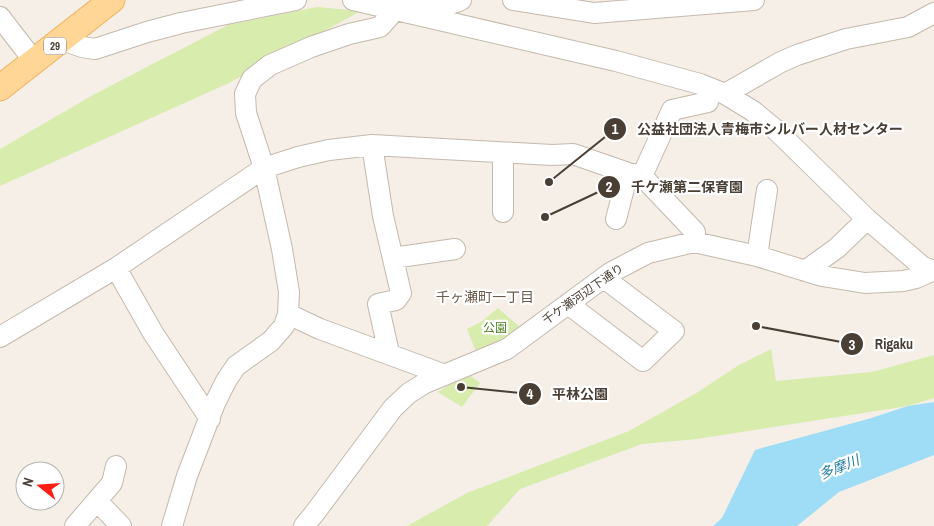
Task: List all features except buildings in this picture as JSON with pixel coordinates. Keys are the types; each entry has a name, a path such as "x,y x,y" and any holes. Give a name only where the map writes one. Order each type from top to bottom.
{"main road":[{"name":"29","path":"0,88 112,0"}],"street":[{"path":"63,40 82,48 96,49 181,23 296,0"},
{"path":"172,526 187,476 226,381 236,366 271,341 284,326 288,314 289,292 282,249 264,168 246,114 245,94 252,79 270,65 311,47 349,34 380,27 400,5 424,3 454,4 461,0"},
{"path":"513,0 594,13 754,0"},
{"path":"367,1 400,5 700,84 716,98 754,111 867,218 923,267 933,271"},
{"path":"616,219 635,174 672,110 716,98 797,55 846,39 880,34 908,27 934,13"},
{"path":"0,17 34,61"},
{"path":"372,145 383,216 401,293 396,300 378,304 389,354"},
{"path":"0,337 116,268 264,168 298,157 329,150 372,145 552,156 573,154 635,174 696,232 694,242"},
{"path":"502,153 503,212"},
{"path":"758,256 767,190"},
{"path":"805,271 837,248 867,218"},
{"name":"千ケ瀬河辺下通り","path":"304,526 393,408 409,393 425,383 506,349 604,278 648,253 694,242 758,256 805,271 865,283 903,281 933,271"},
{"path":"393,258 455,248"},
{"path":"116,268 158,340 210,419"},
{"path":"568,304 643,361 674,331 604,278"},
{"path":"288,314 320,329 445,375"},
{"path":"75,526 112,484 116,466"},
{"path":"98,502 120,526"}],"green space":[{"path":"317,7 361,11 229,83 0,186 0,149 93,95 228,25"},
{"name":"公園","path":"498,308 521,328 477,354 467,329 481,322"},
{"path":"771,349 776,381 872,372 934,355 934,398 908,406 697,439 642,444 520,489 487,526 407,526 467,493 629,431 698,392 739,365"},
{"path":"467,373 480,383 462,407 438,392"}],"water":[{"name":"多摩川","path":"934,402 934,455 839,492 797,526 713,526 722,518 755,450 908,406"}],"place":[{"name":"公益社団法人青梅市シルバー人材センター","path":"549,182"},
{"name":"千ケ瀬第二保育園","path":"545,217"},
{"name":"Rigaku","path":"756,326"},
{"name":"平林公園","path":"461,387"}],"district":[{"name":"千ヶ瀬町一丁目","path":"485,297"}]}
